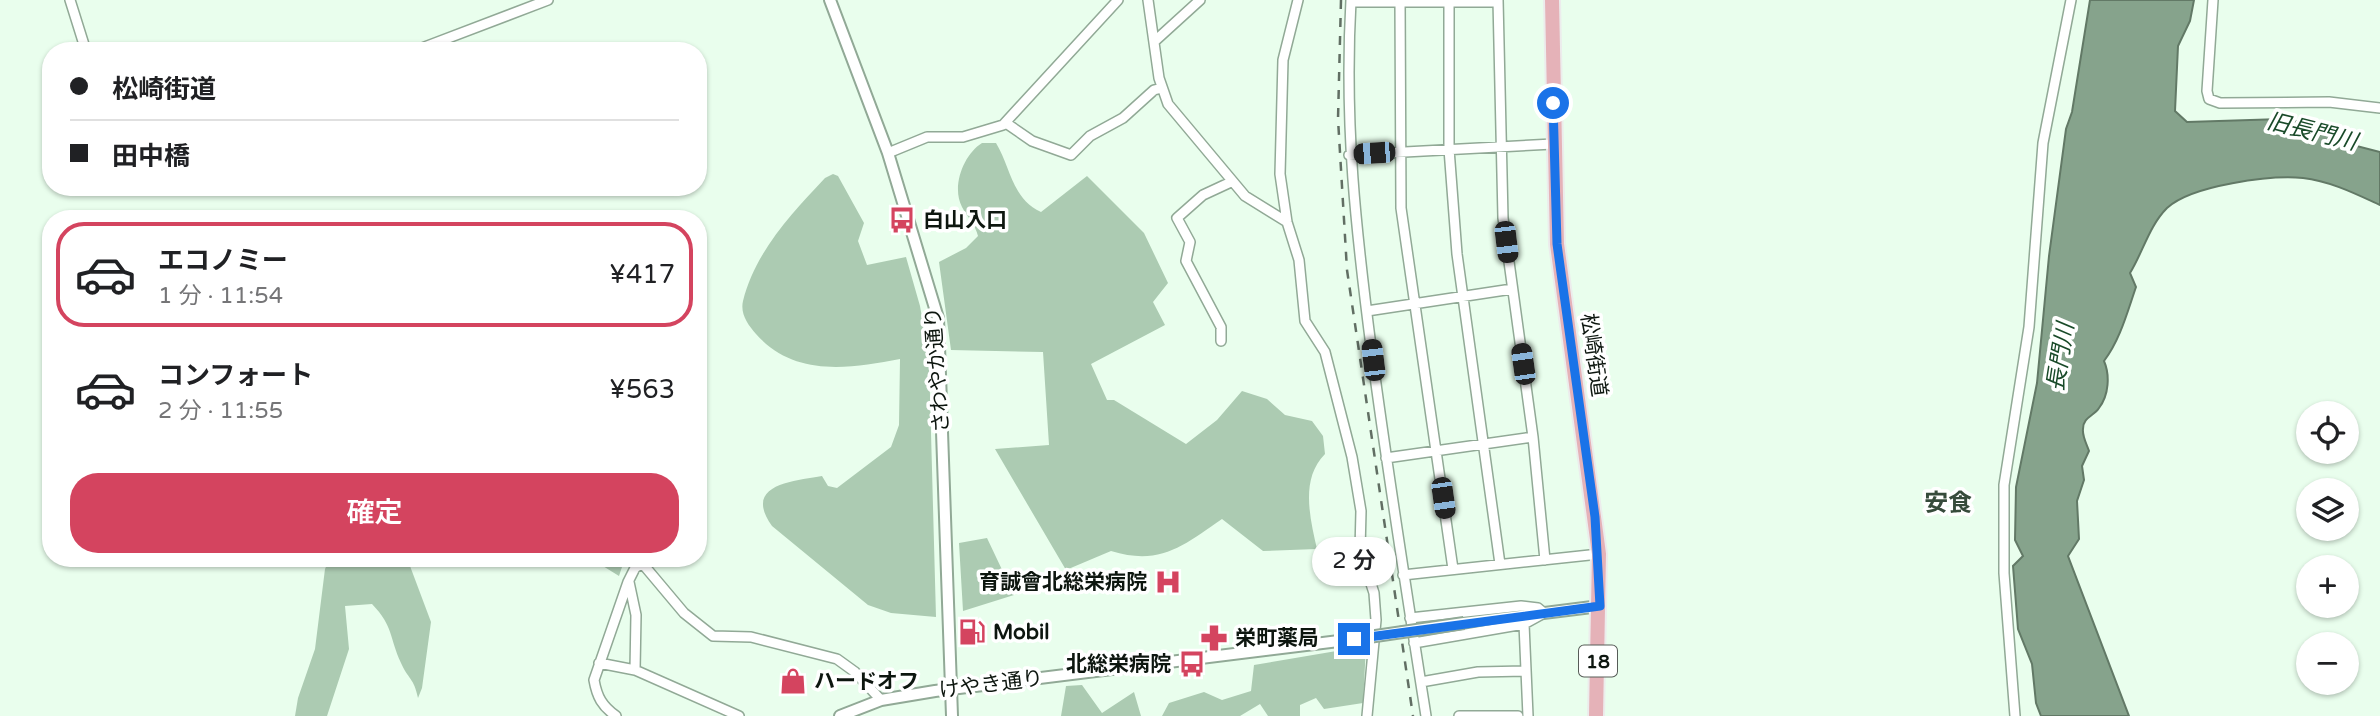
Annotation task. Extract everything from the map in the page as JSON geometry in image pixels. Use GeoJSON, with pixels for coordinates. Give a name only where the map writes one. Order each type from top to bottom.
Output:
{"type":"FeatureCollection","features":[{"type":"Feature","properties":{"kind":"main road","name":"松崎街道"},"geometry":{"type":"LineString","coordinates":[[1552,0],[1557,244],[1599,554],[1596,716]]}},
{"type":"Feature","properties":{"kind":"street"},"geometry":{"type":"LineString","coordinates":[[70,0],[83,42]]}},
{"type":"Feature","properties":{"kind":"street"},"geometry":{"type":"LineString","coordinates":[[438,42],[548,0]]}},
{"type":"Feature","properties":{"kind":"street","name":"さわやか通り"},"geometry":{"type":"LineString","coordinates":[[830,0],[888,153],[938,318],[952,716]]}},
{"type":"Feature","properties":{"kind":"street"},"geometry":{"type":"LineString","coordinates":[[888,153],[927,137],[963,137],[1006,123],[1118,0]]}},
{"type":"Feature","properties":{"kind":"street"},"geometry":{"type":"LineString","coordinates":[[1148,0],[1162,88],[1180,121],[1231,182],[1256,205],[1287,222]]}},
{"type":"Feature","properties":{"kind":"street"},"geometry":{"type":"LineString","coordinates":[[1156,40],[1200,0]]}},
{"type":"Feature","properties":{"kind":"street"},"geometry":{"type":"LineString","coordinates":[[1298,0],[1283,60],[1280,174],[1287,222],[1299,260],[1305,321],[1325,352],[1361,511],[1360,550],[1374,593],[1376,620],[1367,716]]}},
{"type":"Feature","properties":{"kind":"street"},"geometry":{"type":"LineString","coordinates":[[2015,716],[2004,573],[2004,485],[2029,327],[2043,143],[2071,0]]}},
{"type":"Feature","properties":{"kind":"street"},"geometry":{"type":"LineString","coordinates":[[2213,0],[2207,91],[2209,99],[2220,103],[2329,102],[2380,108]]}},
{"type":"Feature","properties":{"kind":"street"},"geometry":{"type":"LineString","coordinates":[[1426,716],[1386,458],[1349,155],[1347,81],[1351,1],[1498,1],[1503,218],[1533,437],[1545,560]]}},
{"type":"Feature","properties":{"kind":"street"},"geometry":{"type":"LineString","coordinates":[[1400,1],[1401,208],[1453,569]]}},
{"type":"Feature","properties":{"kind":"street"},"geometry":{"type":"LineString","coordinates":[[1449,1],[1449,149],[1463,296],[1500,564]]}},
{"type":"Feature","properties":{"kind":"street"},"geometry":{"type":"LineString","coordinates":[[1006,123],[1032,141],[1071,155],[1090,136],[1123,118],[1154,90],[1162,88]]}},
{"type":"Feature","properties":{"kind":"street"},"geometry":{"type":"LineString","coordinates":[[1349,155],[1553,144]]}},
{"type":"Feature","properties":{"kind":"street"},"geometry":{"type":"LineString","coordinates":[[1221,341],[1221,327],[1186,261],[1189,243],[1177,218],[1203,195],[1231,182]]}},
{"type":"Feature","properties":{"kind":"street"},"geometry":{"type":"LineString","coordinates":[[1367,311],[1512,289]]}},
{"type":"Feature","properties":{"kind":"street"},"geometry":{"type":"LineString","coordinates":[[1386,458],[1533,437]]}},
{"type":"Feature","properties":{"kind":"street"},"geometry":{"type":"LineString","coordinates":[[1403,575],[1599,554]]}},
{"type":"Feature","properties":{"kind":"street"},"geometry":{"type":"LineString","coordinates":[[616,716],[605,708],[597,695],[594,680],[628,582],[636,567]]}},
{"type":"Feature","properties":{"kind":"street"},"geometry":{"type":"LineString","coordinates":[[646,567],[684,613],[713,636],[751,637],[837,659],[881,700]]}},
{"type":"Feature","properties":{"kind":"street"},"geometry":{"type":"LineString","coordinates":[[628,582],[636,615],[635,670]]}},
{"type":"Feature","properties":{"kind":"street"},"geometry":{"type":"LineString","coordinates":[[1410,618],[1521,606],[1538,608],[1544,613]]}},
{"type":"Feature","properties":{"kind":"street"},"geometry":{"type":"LineString","coordinates":[[1414,643],[1524,624],[1544,613],[1600,606]]}},
{"type":"Feature","properties":{"kind":"street","name":"けやき通り"},"geometry":{"type":"LineString","coordinates":[[840,716],[881,700],[951,689],[1544,613]]}},
{"type":"Feature","properties":{"kind":"street"},"geometry":{"type":"LineString","coordinates":[[1524,624],[1528,716]]}},
{"type":"Feature","properties":{"kind":"street"},"geometry":{"type":"LineString","coordinates":[[599,663],[635,670],[739,716]]}},
{"type":"Feature","properties":{"kind":"street"},"geometry":{"type":"LineString","coordinates":[[1421,682],[1478,672],[1525,671]]}},
{"type":"Feature","properties":{"kind":"street"},"geometry":{"type":"LineString","coordinates":[[1459,716],[1518,716]]}},
{"type":"Feature","properties":{"kind":"shaded area"},"geometry":{"type":"Polygon","coordinates":[[[982,143],[996,143],[1018,191],[1031,206],[1041,212],[1087,176],[1144,233],[1168,283],[1153,302],[1165,325],[1091,364],[1107,400],[1114,400],[1186,444],[1217,420],[1242,391],[1267,399],[1285,415],[1312,421],[1323,436],[1325,454],[1312,475],[1310,487],[1310,512],[1317,549],[1263,551],[1222,519],[1170,551],[1144,556],[1111,551],[1066,570],[995,449],[1049,445],[1043,352],[951,350],[939,262],[966,248],[978,236],[962,207],[958,190],[965,163],[982,143]]]}},
{"type":"Feature","properties":{"kind":"shaded area"},"geometry":{"type":"Polygon","coordinates":[[[833,174],[838,176],[864,223],[858,241],[867,265],[906,257],[920,306],[929,359],[936,617],[891,613],[868,605],[772,526],[764,512],[763,501],[767,493],[786,483],[822,476],[828,486],[837,488],[891,447],[899,425],[900,359],[842,367],[805,363],[771,348],[753,331],[744,315],[742,306],[749,283],[776,234],[825,178],[833,174]]]}},
{"type":"Feature","properties":{"kind":"shaded area"},"geometry":{"type":"Polygon","coordinates":[[[987,538],[1014,595],[963,611],[959,543],[987,538]]]}},
{"type":"Feature","properties":{"kind":"shaded area"},"geometry":{"type":"Polygon","coordinates":[[[410,567],[431,622],[422,688],[418,698],[413,682],[401,663],[388,626],[379,612],[372,604],[345,606],[349,649],[327,716],[295,716],[298,698],[315,649],[325,569],[410,567]]]}},
{"type":"Feature","properties":{"kind":"shaded area"},"geometry":{"type":"Polygon","coordinates":[[[604,567],[622,567],[619,576],[604,567]]]}},
{"type":"Feature","properties":{"kind":"shaded area"},"geometry":{"type":"Polygon","coordinates":[[[1366,646],[1363,703],[1324,709],[1316,698],[1300,705],[1300,716],[1268,716],[1260,704],[1240,716],[1162,716],[1169,703],[1204,692],[1222,700],[1251,691],[1254,665],[1366,646]]]}},
{"type":"Feature","properties":{"kind":"shaded area"},"geometry":{"type":"Polygon","coordinates":[[[1082,685],[1102,713],[1134,692],[1141,716],[1061,716],[1066,686],[1082,685]]]}},
{"type":"Feature","properties":{"kind":"water"},"geometry":{"type":"Polygon","coordinates":[[[2090,0],[2194,0],[2190,21],[2178,46],[2175,111],[2187,122],[2282,119],[2315,124],[2345,143],[2380,152],[2380,205],[2323,182],[2303,178],[2272,178],[2232,183],[2194,193],[2167,208],[2155,223],[2130,273],[2136,287],[2119,335],[2104,361],[2108,379],[2105,397],[2097,411],[2083,425],[2083,435],[2089,451],[2082,466],[2084,480],[2077,501],[2079,539],[2068,556],[2129,716],[2041,716],[2036,703],[2032,664],[2018,629],[2013,566],[2023,556],[2015,540],[2016,487],[2037,383],[2049,256],[2066,129],[2072,112],[2090,0]]]}},
{"type":"Feature","properties":{"kind":"railway"},"geometry":{"type":"LineString","coordinates":[[1341,0],[1338,119],[1347,270],[1413,716]]}},
{"type":"Feature","properties":{"kind":"place","name":"白山入口"},"geometry":{"type":"Point","coordinates":[902,220]}},
{"type":"Feature","properties":{"kind":"place","name":"育誠會北総栄病院"},"geometry":{"type":"Point","coordinates":[1168,582]}},
{"type":"Feature","properties":{"kind":"place","name":"Mobil"},"geometry":{"type":"Point","coordinates":[972,632]}},
{"type":"Feature","properties":{"kind":"place","name":"栄町薬局"},"geometry":{"type":"Point","coordinates":[1214,638]}},
{"type":"Feature","properties":{"kind":"place","name":"北総栄病院"},"geometry":{"type":"Point","coordinates":[1192,664]}},
{"type":"Feature","properties":{"kind":"place","name":"ハードオフ"},"geometry":{"type":"Point","coordinates":[793,681]}},
{"type":"Feature","properties":{"kind":"district","name":"安食"},"geometry":{"type":"Point","coordinates":[1948,503]}},
{"type":"Feature","properties":{"kind":"route"},"geometry":{"type":"LineString","coordinates":[[1354,639],[1600,606],[1595,517],[1557,244],[1553,103]]}},
{"type":"Feature","properties":{"kind":"water label","name":"旧長門川"},"geometry":{"type":"Point","coordinates":[2312,131]}},
{"type":"Feature","properties":{"kind":"water label","name":"長門川"},"geometry":{"type":"Point","coordinates":[2060,357]}}]}
